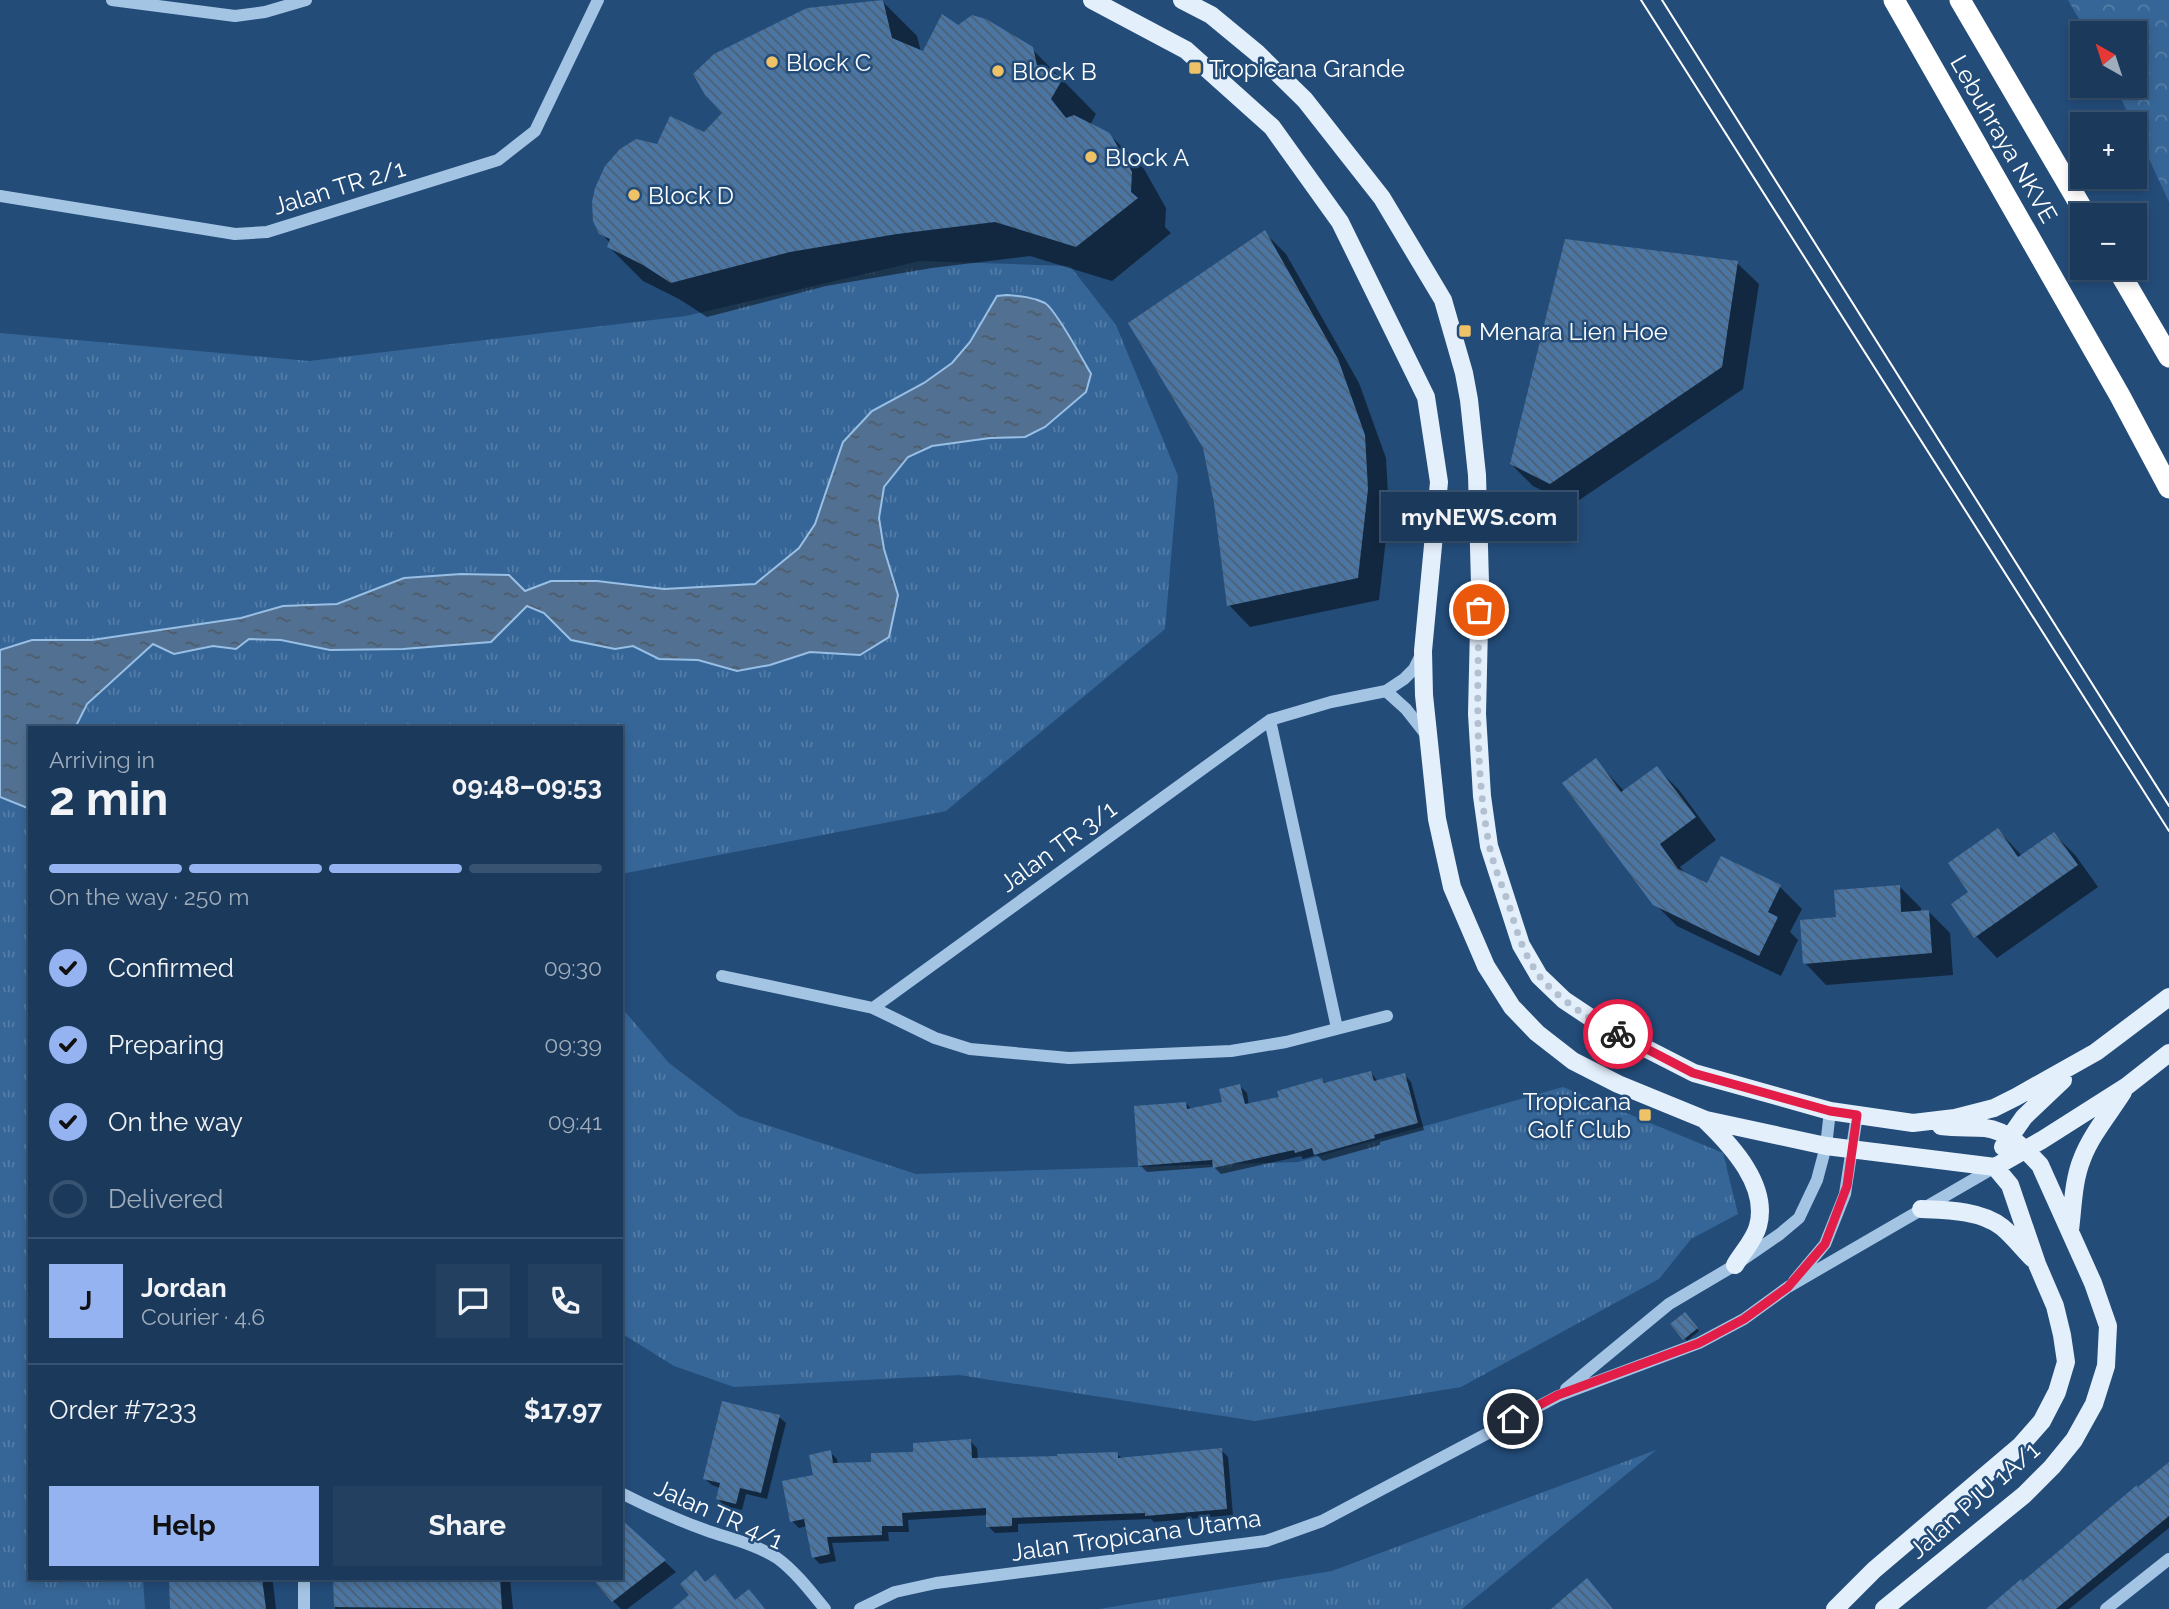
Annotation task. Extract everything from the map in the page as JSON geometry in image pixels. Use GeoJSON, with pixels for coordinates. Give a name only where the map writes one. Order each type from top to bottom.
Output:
{"type":"FeatureCollection","features":[{"type":"Feature","properties":{"kind":"highway","name":"Lebuhraya NKVE"},"geometry":{"type":"LineString","coordinates":[[1894,0],[2120,396],[2169,488]]}},
{"type":"Feature","properties":{"kind":"highway","name":"Lebuhraya NKVE"},"geometry":{"type":"LineString","coordinates":[[1960,0],[2079,203]]}},
{"type":"Feature","properties":{"kind":"highway"},"geometry":{"type":"LineString","coordinates":[[2124,280],[2169,358]]}},
{"type":"Feature","properties":{"kind":"main road"},"geometry":{"type":"LineString","coordinates":[[1092,0],[1186,50],[1272,127],[1340,222],[1426,397],[1439,482],[1423,651],[1424,695],[1437,819],[1452,887],[1486,966],[1512,1007],[1537,1033],[1573,1061],[1618,1084],[1706,1121],[1826,1146],[1995,1167],[2127,1086],[2169,1053]]}},
{"type":"Feature","properties":{"kind":"main road"},"geometry":{"type":"LineString","coordinates":[[1182,0],[1211,15],[1257,53],[1305,100],[1382,198],[1443,300],[1464,373],[1477,475],[1480,583],[1477,715],[1482,796],[1489,846],[1521,944],[1539,976],[1564,1000],[1606,1028],[1693,1073],[1830,1111],[1913,1123],[1955,1118],[1994,1108],[2096,1052]]}},
{"type":"Feature","properties":{"kind":"main road"},"geometry":{"type":"LineString","coordinates":[[1995,1167],[2008,1138],[2050,1090],[2169,997]]}},
{"type":"Feature","properties":{"kind":"main road"},"geometry":{"type":"LineString","coordinates":[[2070,1230],[2075,1184],[2081,1160],[2092,1138],[2127,1086]]}},
{"type":"Feature","properties":{"kind":"main road"},"geometry":{"type":"LineString","coordinates":[[1706,1121],[1726,1140],[1751,1174],[1759,1206],[1758,1228],[1735,1265]]}},
{"type":"Feature","properties":{"kind":"main road","name":"Jalan PJU 1A/1"},"geometry":{"type":"LineString","coordinates":[[1884,1609],[2043,1477],[2074,1440],[2094,1404],[2106,1366],[2108,1326],[2070,1230],[2040,1165],[2001,1132],[1988,1128],[1913,1123]]}},
{"type":"Feature","properties":{"kind":"main road","name":"Jalan PJU 1A/1"},"geometry":{"type":"LineString","coordinates":[[1835,1609],[1874,1570],[2021,1445],[2042,1421],[2057,1392],[2066,1362],[2055,1306],[2010,1185],[1995,1167]]}},
{"type":"Feature","properties":{"kind":"main road"},"geometry":{"type":"LineString","coordinates":[[1921,1209],[1942,1209],[1979,1216],[2000,1225],[2038,1264]]}},
{"type":"Feature","properties":{"kind":"street"},"geometry":{"type":"LineString","coordinates":[[112,0],[235,16],[265,12],[306,0]]}},
{"type":"Feature","properties":{"kind":"street","name":"Jalan TR 2/1"},"geometry":{"type":"LineString","coordinates":[[0,195],[235,234],[267,232],[498,160],[535,131],[598,0]]}},
{"type":"Feature","properties":{"kind":"street"},"geometry":{"type":"LineString","coordinates":[[1423,651],[1414,669],[1386,691],[1406,709],[1430,740]]}},
{"type":"Feature","properties":{"kind":"street","name":"Jalan TR 3/1"},"geometry":{"type":"LineString","coordinates":[[873,1008],[1270,720],[1331,702],[1386,691]]}},
{"type":"Feature","properties":{"kind":"street"},"geometry":{"type":"LineString","coordinates":[[1270,720],[1337,1028]]}},
{"type":"Feature","properties":{"kind":"street"},"geometry":{"type":"LineString","coordinates":[[722,976],[873,1008],[935,1038],[970,1049],[1069,1058],[1231,1051],[1286,1042],[1387,1016]]}},
{"type":"Feature","properties":{"kind":"street","name":"Jalan Tropicana Utama"},"geometry":{"type":"LineString","coordinates":[[1558,1395],[1669,1304],[1735,1265],[1799,1218],[1813,1192],[1826,1146],[1830,1111]]}},
{"type":"Feature","properties":{"kind":"street","name":"Jalan Tropicana Utama"},"geometry":{"type":"LineString","coordinates":[[1788,1287],[1825,1244],[1847,1186],[1857,1115]]}},
{"type":"Feature","properties":{"kind":"street","name":"Jalan Tropicana Utama"},"geometry":{"type":"LineString","coordinates":[[860,1609],[895,1592],[936,1583],[1266,1541],[1322,1521],[1558,1395],[1699,1343],[1744,1319],[1788,1287],[1995,1167]]}},
{"type":"Feature","properties":{"kind":"street","name":"Jalan TR 4/1"},"geometry":{"type":"LineString","coordinates":[[623,1494],[650,1508],[746,1543],[776,1558],[807,1587],[825,1609]]}},
{"type":"Feature","properties":{"kind":"street"},"geometry":{"type":"LineString","coordinates":[[2106,1609],[2169,1559]]}},
{"type":"Feature","properties":{"kind":"street"},"geometry":{"type":"LineString","coordinates":[[304,1580],[304,1609]]}},
{"type":"Feature","properties":{"kind":"green space"},"geometry":{"type":"Polygon","coordinates":[[[2068,0],[2169,0],[2169,202],[2147,155],[2147,112],[2127,112],[2121,98],[2147,98],[2147,21],[2080,21],[2068,0]]]}},
{"type":"Feature","properties":{"kind":"green space"},"geometry":{"type":"Polygon","coordinates":[[[920,261],[1070,266],[1116,325],[1178,476],[1165,629],[946,811],[623,874],[623,726],[28,726],[28,1580],[143,1580],[145,1609],[0,1609],[0,333],[309,361],[686,316],[920,261]]]}},
{"type":"Feature","properties":{"kind":"green space"},"geometry":{"type":"Polygon","coordinates":[[[623,1009],[669,1063],[739,1116],[916,1174],[1298,1162],[1563,1087],[1723,1153],[1738,1214],[1691,1239],[1659,1279],[1461,1387],[1255,1421],[959,1375],[734,1387],[674,1366],[623,1334],[623,1009]]]}},
{"type":"Feature","properties":{"kind":"green space"},"geometry":{"type":"Polygon","coordinates":[[[1656,1450],[1462,1609],[1099,1609],[1332,1571],[1656,1450]]]}},
{"type":"Feature","properties":{"kind":"water"},"geometry":{"type":"Polygon","coordinates":[[[997,296],[1022,296],[1036,299],[1050,307],[1091,374],[1086,392],[1045,427],[1025,437],[990,438],[932,446],[908,457],[884,487],[879,518],[884,549],[898,595],[889,637],[860,655],[810,652],[770,665],[737,671],[698,660],[659,659],[633,646],[615,649],[571,640],[544,613],[527,606],[491,642],[403,649],[330,650],[281,640],[249,639],[236,649],[213,646],[174,654],[153,644],[87,704],[76,726],[28,726],[28,808],[0,797],[0,650],[32,640],[92,640],[241,618],[283,606],[337,604],[404,578],[461,574],[509,575],[525,591],[551,581],[597,581],[664,589],[755,584],[799,548],[815,524],[843,442],[872,411],[924,383],[952,363],[970,342],[997,296]]]}},
{"type":"Feature","properties":{"kind":"building"},"geometry":{"type":"Polygon","coordinates":[[[883,0],[892,38],[923,51],[942,14],[958,25],[972,15],[986,19],[1033,47],[1037,65],[1063,78],[1051,99],[1066,118],[1074,115],[1110,133],[1132,172],[1131,192],[1138,198],[1076,247],[995,222],[897,234],[790,252],[671,283],[607,247],[610,239],[599,234],[593,221],[592,202],[605,166],[620,149],[636,139],[657,144],[670,116],[704,132],[722,113],[705,95],[693,74],[714,54],[807,8],[883,0]]]}},
{"type":"Feature","properties":{"kind":"building"},"geometry":{"type":"Polygon","coordinates":[[[1265,230],[1338,359],[1365,435],[1368,489],[1358,578],[1227,606],[1214,503],[1203,448],[1128,323],[1265,230]]]}},
{"type":"Feature","properties":{"kind":"building"},"geometry":{"type":"Polygon","coordinates":[[[1565,239],[1738,261],[1722,367],[1550,484],[1510,464],[1565,239]]]}},
{"type":"Feature","properties":{"kind":"building"},"geometry":{"type":"Polygon","coordinates":[[[1596,758],[1621,792],[1657,766],[1696,817],[1660,844],[1678,869],[1707,883],[1721,856],[1781,885],[1768,912],[1778,917],[1759,956],[1653,905],[1562,783],[1596,758]]]}},
{"type":"Feature","properties":{"kind":"building"},"geometry":{"type":"Polygon","coordinates":[[[1998,828],[2018,857],[2054,832],[2078,865],[1974,938],[1951,904],[1968,892],[1948,863],[1998,828]]]}},
{"type":"Feature","properties":{"kind":"building"},"geometry":{"type":"Polygon","coordinates":[[[1900,885],[1901,912],[1929,910],[1932,953],[1803,964],[1800,920],[1836,917],[1834,890],[1900,885]]]}},
{"type":"Feature","properties":{"kind":"building"},"geometry":{"type":"Polygon","coordinates":[[[1371,1071],[1374,1081],[1405,1073],[1418,1123],[1314,1155],[1312,1148],[1213,1168],[1212,1160],[1138,1166],[1134,1106],[1186,1102],[1187,1109],[1222,1102],[1219,1089],[1240,1084],[1245,1104],[1279,1097],[1277,1091],[1322,1078],[1324,1083],[1371,1071]]]}},
{"type":"Feature","properties":{"kind":"building"},"geometry":{"type":"Polygon","coordinates":[[[1685,1312],[1698,1328],[1683,1340],[1670,1324],[1685,1312]]]}},
{"type":"Feature","properties":{"kind":"building"},"geometry":{"type":"Polygon","coordinates":[[[722,1401],[780,1415],[761,1493],[740,1488],[736,1504],[716,1499],[720,1483],[703,1479],[722,1401]]]}},
{"type":"Feature","properties":{"kind":"building"},"geometry":{"type":"Polygon","coordinates":[[[971,1439],[972,1458],[1118,1452],[1118,1458],[1222,1448],[1227,1509],[1145,1516],[1145,1513],[1012,1518],[1012,1526],[986,1527],[986,1508],[902,1513],[903,1526],[882,1526],[882,1535],[827,1537],[830,1554],[812,1558],[804,1519],[790,1522],[782,1481],[813,1475],[809,1455],[831,1450],[833,1463],[871,1462],[871,1453],[913,1452],[913,1443],[971,1439]]]}},
{"type":"Feature","properties":{"kind":"building"},"geometry":{"type":"Polygon","coordinates":[[[2169,1462],[2169,1516],[2056,1609],[1986,1609],[2137,1485],[2138,1487],[2169,1462]]]}},
{"type":"Feature","properties":{"kind":"building"},"geometry":{"type":"Polygon","coordinates":[[[623,1521],[666,1560],[612,1602],[594,1580],[623,1580],[623,1521]]]}},
{"type":"Feature","properties":{"kind":"building"},"geometry":{"type":"Polygon","coordinates":[[[696,1570],[705,1582],[715,1574],[735,1600],[749,1589],[765,1609],[672,1609],[689,1595],[680,1584],[696,1570]]]}},
{"type":"Feature","properties":{"kind":"building"},"geometry":{"type":"Polygon","coordinates":[[[1587,1578],[1613,1609],[1551,1609],[1587,1578]]]}},
{"type":"Feature","properties":{"kind":"building"},"geometry":{"type":"Polygon","coordinates":[[[169,1580],[262,1580],[266,1609],[170,1609],[169,1580]]]}},
{"type":"Feature","properties":{"kind":"building"},"geometry":{"type":"Polygon","coordinates":[[[333,1580],[500,1580],[502,1609],[334,1607],[333,1580]]]}},
{"type":"Feature","properties":{"kind":"tram line"},"geometry":{"type":"LineString","coordinates":[[1641,0],[2169,831]]}},
{"type":"Feature","properties":{"kind":"tram line"},"geometry":{"type":"LineString","coordinates":[[1662,0],[2169,806]]}},
{"type":"Feature","properties":{"kind":"way so far"},"geometry":{"type":"LineString","coordinates":[[1479,610],[1477,715],[1482,796],[1494,862],[1521,944],[1539,976],[1564,1000],[1618,1034]]}},
{"type":"Feature","properties":{"kind":"place","name":"Block C"},"geometry":{"type":"Point","coordinates":[772,62]}},
{"type":"Feature","properties":{"kind":"place","name":"Tropicana Grande"},"geometry":{"type":"Point","coordinates":[1195,68]}},
{"type":"Feature","properties":{"kind":"place","name":"Block B"},"geometry":{"type":"Point","coordinates":[998,71]}},
{"type":"Feature","properties":{"kind":"place","name":"Block A"},"geometry":{"type":"Point","coordinates":[1091,157]}},
{"type":"Feature","properties":{"kind":"place","name":"Block D"},"geometry":{"type":"Point","coordinates":[634,195]}},
{"type":"Feature","properties":{"kind":"place","name":"Menara Lien Hoe"},"geometry":{"type":"Point","coordinates":[1465,331]}},
{"type":"Feature","properties":{"kind":"place","name":"myNEWS.com"},"geometry":{"type":"Point","coordinates":[1479,610]}},
{"type":"Feature","properties":{"kind":"place","name":"Tropicana Golf Club"},"geometry":{"type":"Point","coordinates":[1645,1115]}},
{"type":"Feature","properties":{"kind":"route"},"geometry":{"type":"LineString","coordinates":[[1513,1419],[1558,1395],[1699,1343],[1744,1319],[1788,1287],[1825,1244],[1845,1194],[1857,1115],[1830,1111],[1693,1073],[1618,1034]]}}]}
